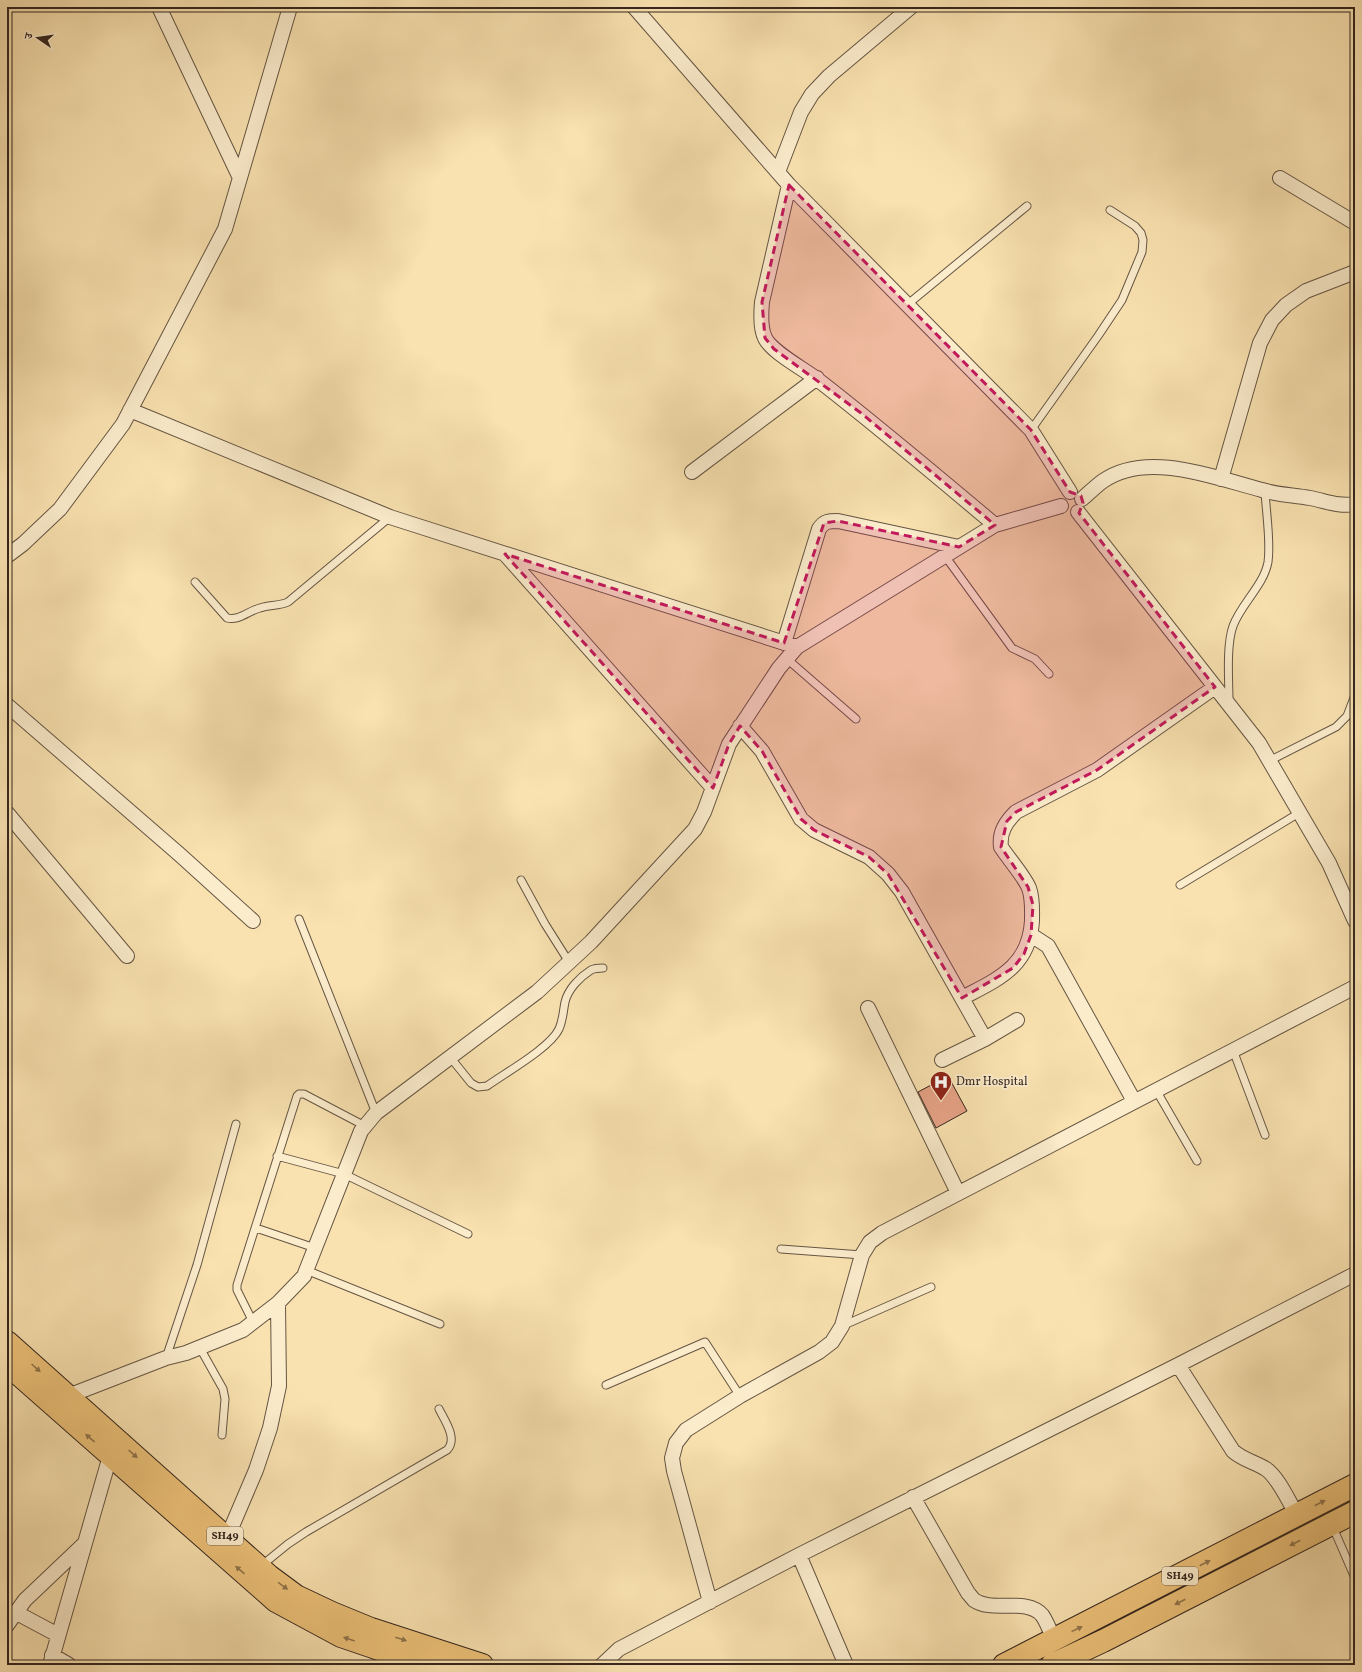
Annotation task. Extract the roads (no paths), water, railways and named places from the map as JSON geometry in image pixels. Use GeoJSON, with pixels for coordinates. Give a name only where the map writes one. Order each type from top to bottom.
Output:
{"type":"FeatureCollection","features":[{"type":"Feature","properties":{"kind":"main road","name":"SH49"},"geometry":{"type":"LineString","coordinates":[[7,1342],[227,1538],[296,1596],[332,1614],[371,1629],[482,1665]]}},
{"type":"Feature","properties":{"kind":"main road","name":"SH49"},"geometry":{"type":"LineString","coordinates":[[7,1364],[276,1601],[341,1636],[426,1665]]}},
{"type":"Feature","properties":{"kind":"main road","name":"SH49"},"geometry":{"type":"LineString","coordinates":[[1004,1665],[1355,1485]]}},
{"type":"Feature","properties":{"kind":"main road","name":"SH49"},"geometry":{"type":"LineString","coordinates":[[1052,1665],[1103,1641],[1355,1512]]}},
{"type":"Feature","properties":{"kind":"street"},"geometry":{"type":"LineString","coordinates":[[159,7],[240,178]]}},
{"type":"Feature","properties":{"kind":"street"},"geometry":{"type":"LineString","coordinates":[[7,556],[60,509],[123,424],[225,229],[290,7]]}},
{"type":"Feature","properties":{"kind":"street"},"geometry":{"type":"LineString","coordinates":[[635,7],[789,185],[1031,430],[1077,501],[1215,687],[1259,743],[1329,864],[1355,921]]}},
{"type":"Feature","properties":{"kind":"street"},"geometry":{"type":"LineString","coordinates":[[778,172],[801,112],[812,94],[829,76],[911,7]]}},
{"type":"Feature","properties":{"kind":"street"},"geometry":{"type":"LineString","coordinates":[[1280,178],[1355,223]]}},
{"type":"Feature","properties":{"kind":"street"},"geometry":{"type":"LineString","coordinates":[[789,185],[762,302],[761,318],[765,338],[774,349],[817,378],[861,413],[995,525]]}},
{"type":"Feature","properties":{"kind":"street"},"geometry":{"type":"LineString","coordinates":[[1221,479],[1260,342],[1272,320],[1286,305],[1306,290],[1355,272]]}},
{"type":"Feature","properties":{"kind":"street"},"geometry":{"type":"LineString","coordinates":[[692,472],[817,378]]}},
{"type":"Feature","properties":{"kind":"street"},"geometry":{"type":"LineString","coordinates":[[130,410],[390,517],[791,645],[945,556],[995,525],[1061,506],[1068,514],[1072,515],[1077,501],[1104,481],[1118,474],[1140,468],[1173,468],[1197,471],[1264,491],[1309,498],[1343,506],[1355,504]]}},
{"type":"Feature","properties":{"kind":"street"},"geometry":{"type":"LineString","coordinates":[[68,1396],[166,1358],[200,1348],[243,1330],[278,1304],[304,1276],[361,1131],[376,1113],[536,992],[591,942],[695,829],[704,812],[729,744],[787,659],[819,529],[824,523],[838,521],[959,547]]}},
{"type":"Feature","properties":{"kind":"street"},"geometry":{"type":"LineString","coordinates":[[505,554],[713,788]]}},
{"type":"Feature","properties":{"kind":"street"},"geometry":{"type":"LineString","coordinates":[[962,998],[998,980],[1013,968],[1024,954],[1031,935],[1033,905],[1028,887],[1001,847],[1002,830],[1007,821],[1016,812],[1097,770],[1215,687]]}},
{"type":"Feature","properties":{"kind":"street"},"geometry":{"type":"LineString","coordinates":[[7,705],[179,854],[253,921]]}},
{"type":"Feature","properties":{"kind":"street"},"geometry":{"type":"LineString","coordinates":[[740,726],[762,751],[801,819],[814,830],[869,857],[888,874],[902,892],[985,1038]]}},
{"type":"Feature","properties":{"kind":"street"},"geometry":{"type":"LineString","coordinates":[[7,813],[127,956]]}},
{"type":"Feature","properties":{"kind":"street"},"geometry":{"type":"LineString","coordinates":[[1031,935],[1048,946],[1134,1101]]}},
{"type":"Feature","properties":{"kind":"street"},"geometry":{"type":"LineString","coordinates":[[710,1602],[674,1471],[672,1458],[676,1443],[686,1430],[740,1396],[818,1352],[832,1342],[842,1326],[862,1255],[870,1242],[882,1233],[958,1193],[1355,987]]}},
{"type":"Feature","properties":{"kind":"street"},"geometry":{"type":"LineString","coordinates":[[868,1008],[958,1193]]}},
{"type":"Feature","properties":{"kind":"street"},"geometry":{"type":"LineString","coordinates":[[942,1060],[1017,1020]]}},
{"type":"Feature","properties":{"kind":"street"},"geometry":{"type":"LineString","coordinates":[[602,1665],[619,1649],[799,1555],[1178,1365],[1355,1274]]}},
{"type":"Feature","properties":{"kind":"street"},"geometry":{"type":"LineString","coordinates":[[227,1538],[256,1470],[270,1428],[278,1393],[278,1304]]}},
{"type":"Feature","properties":{"kind":"street"},"geometry":{"type":"LineString","coordinates":[[1178,1365],[1233,1451],[1239,1456],[1266,1469],[1272,1474],[1297,1515]]}},
{"type":"Feature","properties":{"kind":"street"},"geometry":{"type":"LineString","coordinates":[[69,1665],[51,1660],[110,1456]]}},
{"type":"Feature","properties":{"kind":"street"},"geometry":{"type":"LineString","coordinates":[[913,1497],[971,1597],[986,1604],[1026,1607],[1035,1610],[1042,1616],[1054,1640]]}},
{"type":"Feature","properties":{"kind":"street"},"geometry":{"type":"LineString","coordinates":[[7,1625],[25,1600],[85,1543]]}},
{"type":"Feature","properties":{"kind":"street"},"geometry":{"type":"LineString","coordinates":[[799,1555],[846,1665]]}},
{"type":"Feature","properties":{"kind":"street"},"geometry":{"type":"LineString","coordinates":[[15,1612],[58,1635]]}},
{"type":"Feature","properties":{"kind":"lane"},"geometry":{"type":"LineString","coordinates":[[908,304],[1027,206]]}},
{"type":"Feature","properties":{"kind":"lane"},"geometry":{"type":"LineString","coordinates":[[1031,430],[1122,300],[1142,252],[1143,240],[1141,233],[1135,226],[1110,210]]}},
{"type":"Feature","properties":{"kind":"lane"},"geometry":{"type":"LineString","coordinates":[[1229,705],[1230,639],[1233,626],[1264,573],[1268,562],[1264,491]]}},
{"type":"Feature","properties":{"kind":"lane"},"geometry":{"type":"LineString","coordinates":[[195,582],[227,618],[237,619],[261,607],[280,606],[288,602],[390,517]]}},
{"type":"Feature","properties":{"kind":"lane"},"geometry":{"type":"LineString","coordinates":[[945,556],[1012,648],[1035,659],[1049,674]]}},
{"type":"Feature","properties":{"kind":"lane"},"geometry":{"type":"LineString","coordinates":[[787,659],[856,719]]}},
{"type":"Feature","properties":{"kind":"lane"},"geometry":{"type":"LineString","coordinates":[[1269,761],[1336,727],[1347,716],[1355,695]]}},
{"type":"Feature","properties":{"kind":"lane"},"geometry":{"type":"LineString","coordinates":[[1180,885],[1299,813]]}},
{"type":"Feature","properties":{"kind":"lane"},"geometry":{"type":"LineString","coordinates":[[521,880],[545,924],[569,962]]}},
{"type":"Feature","properties":{"kind":"lane"},"geometry":{"type":"LineString","coordinates":[[299,919],[376,1113]]}},
{"type":"Feature","properties":{"kind":"lane"},"geometry":{"type":"LineString","coordinates":[[450,1057],[471,1083],[478,1087],[487,1086],[546,1045],[558,1030],[564,1016],[565,1003],[568,993],[579,980],[593,969],[603,968]]}},
{"type":"Feature","properties":{"kind":"lane"},"geometry":{"type":"LineString","coordinates":[[1233,1050],[1266,1134]]}},
{"type":"Feature","properties":{"kind":"lane"},"geometry":{"type":"LineString","coordinates":[[1156,1090],[1197,1161]]}},
{"type":"Feature","properties":{"kind":"lane"},"geometry":{"type":"LineString","coordinates":[[253,1322],[237,1290],[237,1285],[297,1096],[304,1094],[365,1126]]}},
{"type":"Feature","properties":{"kind":"lane"},"geometry":{"type":"LineString","coordinates":[[166,1358],[197,1265],[236,1124]]}},
{"type":"Feature","properties":{"kind":"lane"},"geometry":{"type":"LineString","coordinates":[[277,1156],[344,1174],[468,1234]]}},
{"type":"Feature","properties":{"kind":"lane"},"geometry":{"type":"LineString","coordinates":[[256,1228],[314,1248]]}},
{"type":"Feature","properties":{"kind":"lane"},"geometry":{"type":"LineString","coordinates":[[781,1249],[862,1255]]}},
{"type":"Feature","properties":{"kind":"lane"},"geometry":{"type":"LineString","coordinates":[[306,1270],[440,1324]]}},
{"type":"Feature","properties":{"kind":"lane"},"geometry":{"type":"LineString","coordinates":[[842,1326],[932,1287]]}},
{"type":"Feature","properties":{"kind":"lane"},"geometry":{"type":"LineString","coordinates":[[606,1385],[705,1342],[740,1396]]}},
{"type":"Feature","properties":{"kind":"lane"},"geometry":{"type":"LineString","coordinates":[[200,1348],[223,1389],[225,1399],[222,1435]]}},
{"type":"Feature","properties":{"kind":"lane"},"geometry":{"type":"LineString","coordinates":[[260,1567],[288,1544],[306,1532],[448,1450],[452,1442],[452,1437],[439,1409]]}},
{"type":"Feature","properties":{"kind":"lane"},"geometry":{"type":"LineString","coordinates":[[1331,1524],[1355,1578]]}},
{"type":"Feature","properties":{"kind":"place","name":"Dmr Hospital"},"geometry":{"type":"Point","coordinates":[941,1102]}}]}
